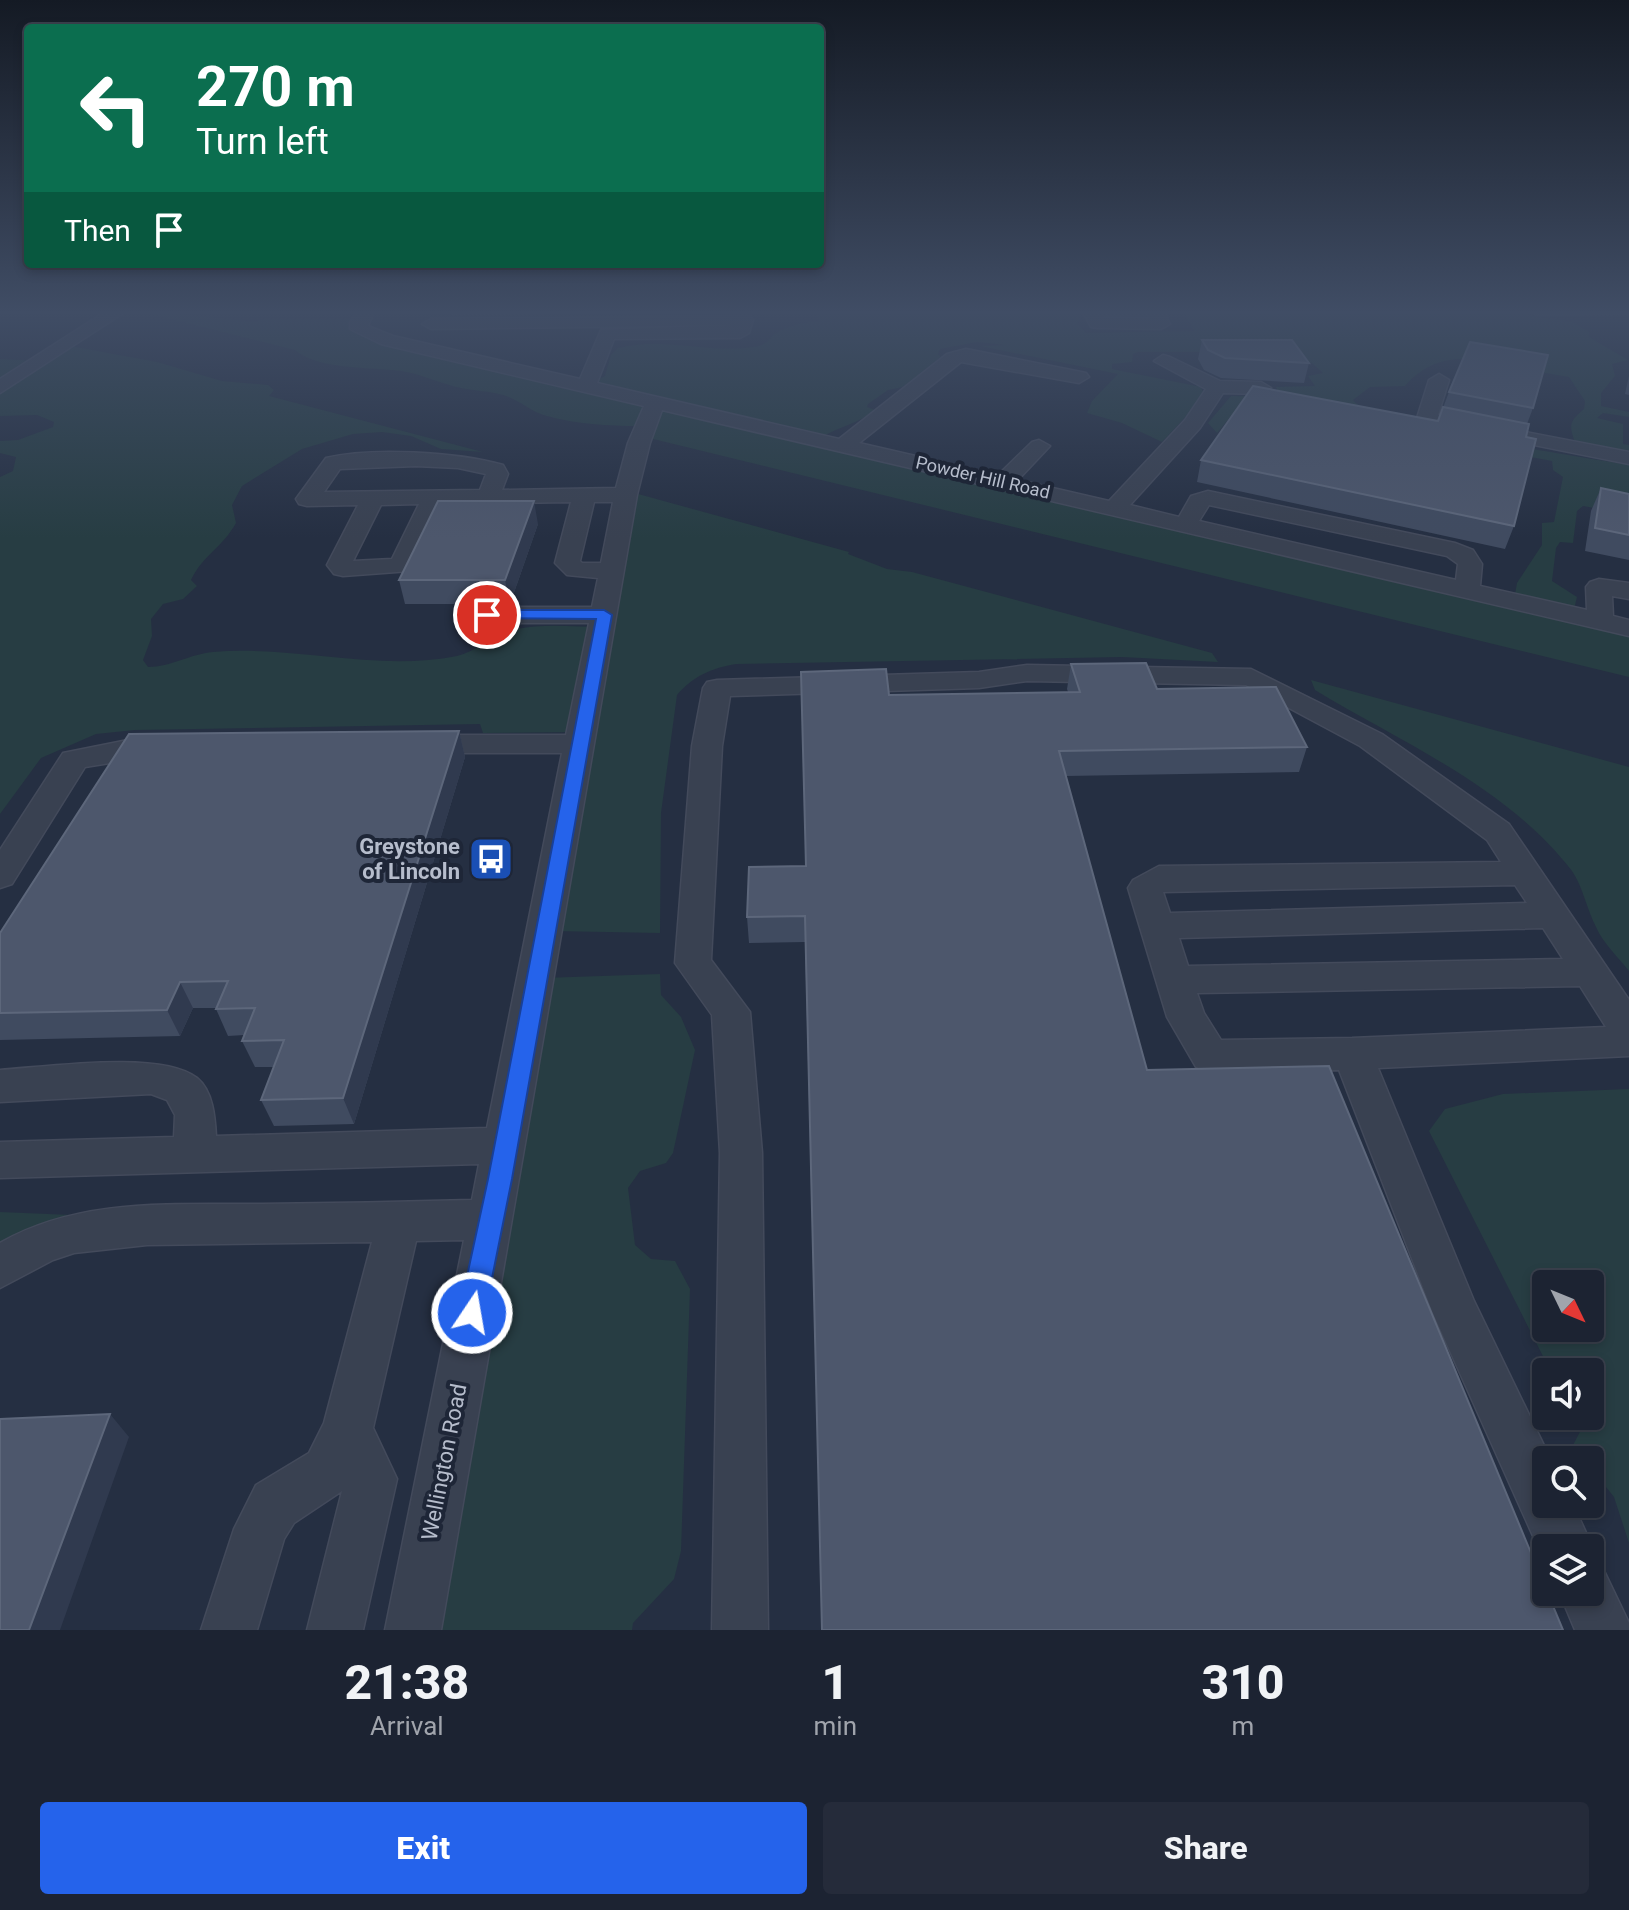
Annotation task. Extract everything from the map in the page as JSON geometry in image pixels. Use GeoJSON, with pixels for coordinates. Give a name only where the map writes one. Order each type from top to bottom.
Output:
{"type":"FeatureCollection","features":[{"type":"Feature","properties":{"kind":"street","name":"Powder Hill Road"},"geometry":{"type":"LineString","coordinates":[[592,386],[1629,628]]}},
{"type":"Feature","properties":{"kind":"street"},"geometry":{"type":"LineString","coordinates":[[844,445],[919,386]]}},
{"type":"Feature","properties":{"kind":"street"},"geometry":{"type":"LineString","coordinates":[[1437,386],[1427,418],[1435,421],[1629,458]]}},
{"type":"Feature","properties":{"kind":"street"},"geometry":{"type":"LineString","coordinates":[[1115,508],[1193,424],[1217,387],[1261,388]]}},
{"type":"Feature","properties":{"kind":"street","name":"Wellington Road"},"geometry":{"type":"LineString","coordinates":[[413,1630],[626,495],[639,443],[656,401]]}},
{"type":"Feature","properties":{"kind":"street"},"geometry":{"type":"LineString","coordinates":[[1004,482],[1039,446]]}},
{"type":"Feature","properties":{"kind":"street"},"geometry":{"type":"LineString","coordinates":[[489,496],[497,474],[495,470],[481,466],[435,462],[334,463],[307,499],[626,495]]}},
{"type":"Feature","properties":{"kind":"street"},"geometry":{"type":"LineString","coordinates":[[584,495],[567,563],[576,570],[612,571]]}},
{"type":"Feature","properties":{"kind":"street"},"geometry":{"type":"LineString","coordinates":[[373,498],[339,565],[343,569],[401,566],[434,497]]}},
{"type":"Feature","properties":{"kind":"street"},"geometry":{"type":"LineString","coordinates":[[1186,524],[1199,501],[1208,498],[1455,550],[1464,555],[1470,564],[1467,590]]}},
{"type":"Feature","properties":{"kind":"street"},"geometry":{"type":"LineString","coordinates":[[1600,621],[1599,587],[1629,591]]}},
{"type":"Feature","properties":{"kind":"street"},"geometry":{"type":"LineString","coordinates":[[487,615],[604,615]]}},
{"type":"Feature","properties":{"kind":"street"},"geometry":{"type":"LineString","coordinates":[[740,1630],[741,1153],[731,1012],[693,963],[707,746],[717,688],[979,680],[1027,673],[1251,677],[1371,740],[1498,832],[1629,1031]]}},
{"type":"Feature","properties":{"kind":"street"},"geometry":{"type":"LineString","coordinates":[[398,744],[580,744]]}},
{"type":"Feature","properties":{"kind":"street"},"geometry":{"type":"LineString","coordinates":[[0,876],[74,760],[138,747],[184,746]]}},
{"type":"Feature","properties":{"kind":"street"},"geometry":{"type":"LineString","coordinates":[[1523,873],[1159,878],[1145,888],[1186,1017],[1210,1056],[1352,1054],[1629,1041]]}},
{"type":"Feature","properties":{"kind":"street"},"geometry":{"type":"LineString","coordinates":[[1157,926],[1551,915]]}},
{"type":"Feature","properties":{"kind":"street"},"geometry":{"type":"LineString","coordinates":[[1174,980],[1590,972]]}},
{"type":"Feature","properties":{"kind":"street"},"geometry":{"type":"LineString","coordinates":[[1352,1054],[1456,1313],[1559,1534]]}},
{"type":"Feature","properties":{"kind":"street"},"geometry":{"type":"LineString","coordinates":[[0,1086],[151,1078],[181,1088],[189,1097],[195,1115],[195,1155]]}},
{"type":"Feature","properties":{"kind":"street"},"geometry":{"type":"LineString","coordinates":[[0,1160],[506,1145]]}},
{"type":"Feature","properties":{"kind":"street"},"geometry":{"type":"LineString","coordinates":[[0,1267],[41,1243],[74,1233],[147,1225],[492,1219]]}},
{"type":"Feature","properties":{"kind":"street"},"geometry":{"type":"LineString","coordinates":[[229,1630],[261,1529],[275,1504],[327,1471],[347,1430],[399,1222]]}},
{"type":"Feature","properties":{"kind":"street"},"geometry":{"type":"LineString","coordinates":[[335,1630],[371,1479],[347,1430]]}},
{"type":"Feature","properties":{"kind":"street"},"geometry":{"type":"LineString","coordinates":[[1593,1606],[1604,1630]]}},
{"type":"Feature","properties":{"kind":"green space"},"geometry":{"type":"Polygon","coordinates":[[[0,386],[269,386],[274,390],[269,396],[483,452],[441,449],[411,436],[382,432],[353,434],[302,449],[242,486],[232,505],[236,523],[196,571],[191,580],[197,586],[183,599],[163,604],[151,619],[152,636],[143,660],[148,667],[205,653],[243,651],[366,660],[427,660],[464,654],[500,635],[527,627],[603,627],[631,492],[849,552],[887,569],[912,572],[1212,653],[1218,662],[1122,657],[736,664],[704,674],[677,695],[661,813],[660,933],[553,931],[582,732],[483,733],[480,724],[135,730],[96,734],[41,758],[0,814],[0,477],[13,471],[16,457],[0,453],[0,441],[18,440],[53,427],[54,422],[37,415],[0,416],[0,386]]]}},
{"type":"Feature","properties":{"kind":"green space"},"geometry":{"type":"Polygon","coordinates":[[[455,386],[904,386],[888,390],[868,404],[867,407],[875,410],[869,414],[820,438],[1514,600],[1517,583],[1542,545],[1542,523],[1554,522],[1563,477],[1553,470],[1552,461],[1243,402],[1217,433],[1208,423],[1231,396],[1274,397],[1278,392],[1276,387],[1403,386],[1370,387],[1353,400],[1368,410],[1437,430],[1629,465],[1629,514],[1583,506],[1577,511],[1573,543],[1560,542],[1556,548],[1552,581],[1577,597],[1573,613],[1629,628],[1629,677],[645,437],[638,426],[558,419],[498,394],[455,386]]]}},
{"type":"Feature","properties":{"kind":"green space"},"geometry":{"type":"Polygon","coordinates":[[[1106,386],[1196,386],[1203,392],[1194,408],[1162,442],[1122,423],[1087,413],[1092,401],[1106,386]]]}},
{"type":"Feature","properties":{"kind":"green space"},"geometry":{"type":"Polygon","coordinates":[[[1575,386],[1607,386],[1601,393],[1601,406],[1629,412],[1629,417],[1603,413],[1597,418],[1623,424],[1623,444],[1629,445],[1629,454],[1576,445],[1571,425],[1584,409],[1585,401],[1575,386]]]}},
{"type":"Feature","properties":{"kind":"green space"},"geometry":{"type":"Polygon","coordinates":[[[1311,680],[1629,767],[1629,971],[1599,933],[1572,871],[1517,814],[1452,769],[1315,690],[1311,680]]]}},
{"type":"Feature","properties":{"kind":"green space"},"geometry":{"type":"Polygon","coordinates":[[[660,974],[661,995],[681,1017],[695,1050],[673,1153],[666,1163],[640,1171],[628,1188],[635,1245],[651,1259],[675,1261],[690,1289],[681,1551],[674,1579],[633,1623],[632,1630],[418,1630],[543,978],[660,974]]]}},
{"type":"Feature","properties":{"kind":"green space"},"geometry":{"type":"Polygon","coordinates":[[[1629,1089],[1629,1543],[1614,1497],[1604,1484],[1604,1446],[1573,1445],[1581,1430],[1604,1430],[1604,1358],[1544,1358],[1536,1342],[1604,1342],[1604,1270],[1532,1270],[1532,1334],[1429,1131],[1445,1109],[1503,1094],[1629,1089]]]}},
{"type":"Feature","properties":{"kind":"green space"},"geometry":{"type":"Polygon","coordinates":[[[0,1212],[72,1215],[0,1251],[0,1212]]]}},
{"type":"Feature","properties":{"kind":"building"},"geometry":{"type":"Polygon","coordinates":[[[1253,386],[1438,421],[1443,407],[1529,424],[1526,437],[1536,439],[1514,526],[1201,460],[1253,386]]]}},
{"type":"Feature","properties":{"kind":"building"},"geometry":{"type":"Polygon","coordinates":[[[1451,386],[1539,386],[1533,408],[1449,392],[1451,386]]]}},
{"type":"Feature","properties":{"kind":"building"},"geometry":{"type":"Polygon","coordinates":[[[1601,488],[1629,494],[1629,535],[1595,528],[1601,488]]]}},
{"type":"Feature","properties":{"kind":"building"},"geometry":{"type":"Polygon","coordinates":[[[438,501],[534,501],[505,580],[399,580],[438,501]]]}},
{"type":"Feature","properties":{"kind":"building"},"geometry":{"type":"Polygon","coordinates":[[[1146,663],[1157,689],[1276,687],[1307,747],[1059,751],[1147,1070],[1329,1066],[1532,1555],[1532,1606],[1553,1606],[1563,1630],[822,1630],[805,916],[747,917],[749,867],[806,866],[801,672],[886,669],[889,695],[1080,692],[1071,664],[1146,663]]]}},
{"type":"Feature","properties":{"kind":"building"},"geometry":{"type":"Polygon","coordinates":[[[459,731],[343,1098],[261,1100],[284,1040],[242,1041],[255,1008],[216,1009],[228,981],[180,982],[167,1010],[0,1013],[0,933],[129,734],[459,731]]]}},
{"type":"Feature","properties":{"kind":"building"},"geometry":{"type":"Polygon","coordinates":[[[110,1414],[29,1630],[0,1630],[0,1419],[110,1414]]]}},
{"type":"Feature","properties":{"kind":"place","name":"Greystone of Lincoln"},"geometry":{"type":"Point","coordinates":[491,859]}},
{"type":"Feature","properties":{"kind":"route"},"geometry":{"type":"LineString","coordinates":[[472,1313],[500,1179],[604,615],[487,615]]}}]}
